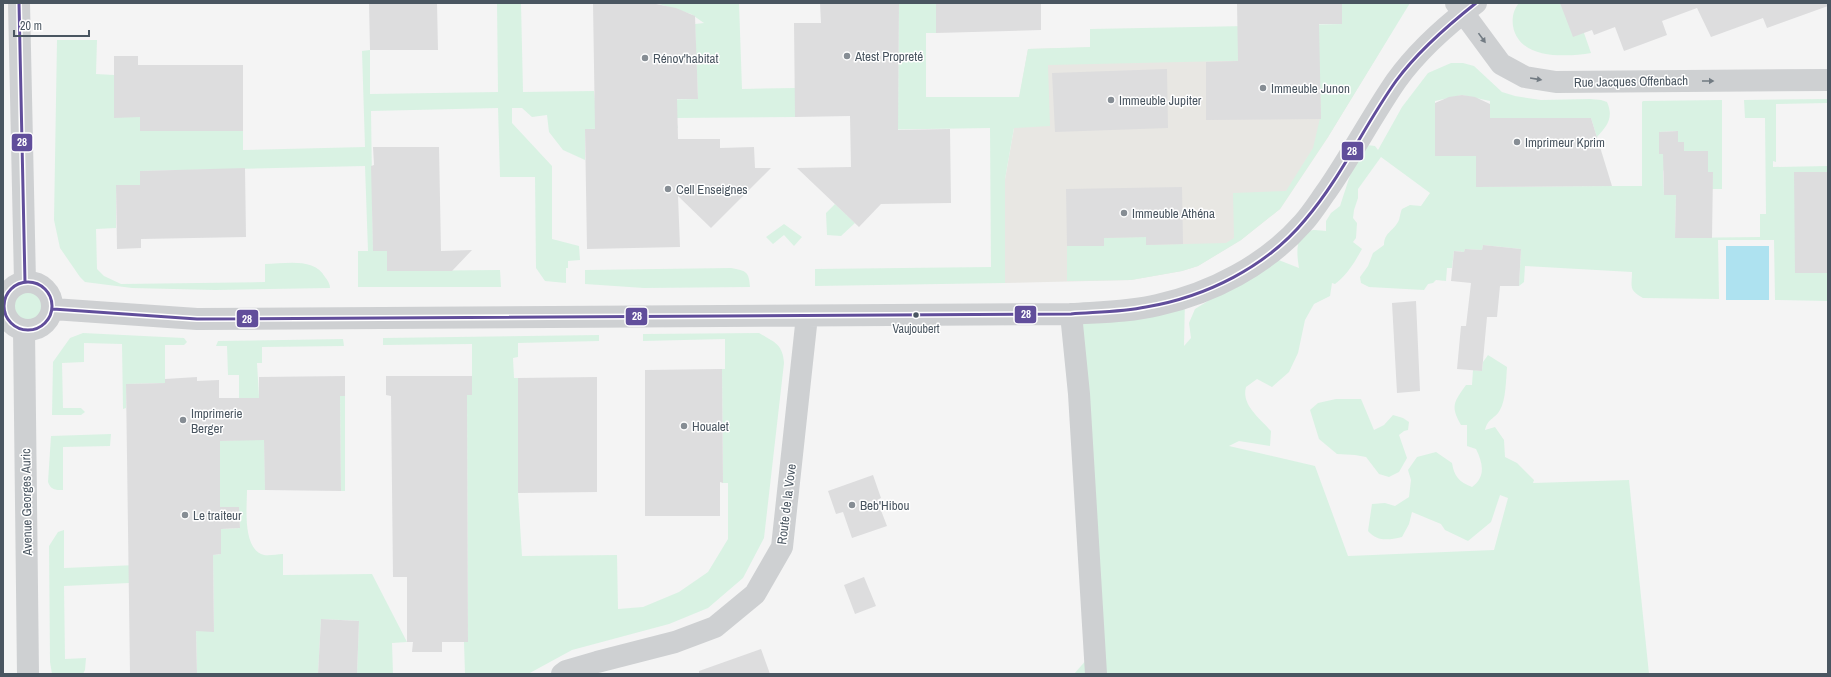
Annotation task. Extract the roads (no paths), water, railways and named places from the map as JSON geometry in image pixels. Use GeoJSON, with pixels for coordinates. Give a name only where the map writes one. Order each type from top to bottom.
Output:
{"type":"FeatureCollection","features":[{"type":"Feature","properties":{"kind":"street"},"geometry":{"type":"LineString","coordinates":[[19,3],[25,282]]}},
{"type":"Feature","properties":{"kind":"street"},"geometry":{"type":"LineString","coordinates":[[53,309],[198,318],[1071,314],[1157,306],[1210,288],[1261,260],[1303,223],[1337,175],[1396,81],[1409,65],[1465,6]]}},
{"type":"Feature","properties":{"kind":"street","name":"Rue Jacques Offenbach"},"geometry":{"type":"LineString","coordinates":[[1465,6],[1501,64],[1525,77],[1556,82],[1828,80]]}},
{"type":"Feature","properties":{"kind":"street"},"geometry":{"type":"LineString","coordinates":[[25,282],[39,284],[46,289],[52,301],[53,309],[46,323],[32,330],[24,330],[17,327],[7,318],[4,303],[11,289],[17,284],[25,282]]}},
{"type":"Feature","properties":{"kind":"street"},"geometry":{"type":"LineString","coordinates":[[1071,314],[1079,394],[1096,674]]}},
{"type":"Feature","properties":{"kind":"street","name":"Route de la Vove"},"geometry":{"type":"LineString","coordinates":[[562,674],[566,671],[597,662],[675,642],[715,627],[755,594],[782,547],[807,316]]}},
{"type":"Feature","properties":{"kind":"street","name":"Avenue Georges Auric"},"geometry":{"type":"LineString","coordinates":[[24,330],[28,674]]}},
{"type":"Feature","properties":{"kind":"water"},"geometry":{"type":"Polygon","coordinates":[[[1726,246],[1769,246],[1769,300],[1726,300],[1726,246]]]}},
{"type":"Feature","properties":{"kind":"place","name":"Atest Propreté"},"geometry":{"type":"Point","coordinates":[847,56]}},
{"type":"Feature","properties":{"kind":"place","name":"Rénov'habitat"},"geometry":{"type":"Point","coordinates":[645,58]}},
{"type":"Feature","properties":{"kind":"place","name":"Immeuble Junon"},"geometry":{"type":"Point","coordinates":[1263,88]}},
{"type":"Feature","properties":{"kind":"place","name":"Immeuble Jupiter"},"geometry":{"type":"Point","coordinates":[1111,100]}},
{"type":"Feature","properties":{"kind":"place","name":"Imprimeur Kprim"},"geometry":{"type":"Point","coordinates":[1517,142]}},
{"type":"Feature","properties":{"kind":"place","name":"Cell Enseignes"},"geometry":{"type":"Point","coordinates":[668,189]}},
{"type":"Feature","properties":{"kind":"place","name":"Immeuble Athéna"},"geometry":{"type":"Point","coordinates":[1124,213]}},
{"type":"Feature","properties":{"kind":"place","name":"Vaujoubert"},"geometry":{"type":"Point","coordinates":[916,315]}},
{"type":"Feature","properties":{"kind":"place","name":"Imprimerie Berger"},"geometry":{"type":"Point","coordinates":[183,420]}},
{"type":"Feature","properties":{"kind":"place","name":"Houalet"},"geometry":{"type":"Point","coordinates":[684,426]}},
{"type":"Feature","properties":{"kind":"place","name":"Beb'Hibou"},"geometry":{"type":"Point","coordinates":[852,505]}},
{"type":"Feature","properties":{"kind":"place","name":"Le traiteur"},"geometry":{"type":"Point","coordinates":[185,515]}}]}
